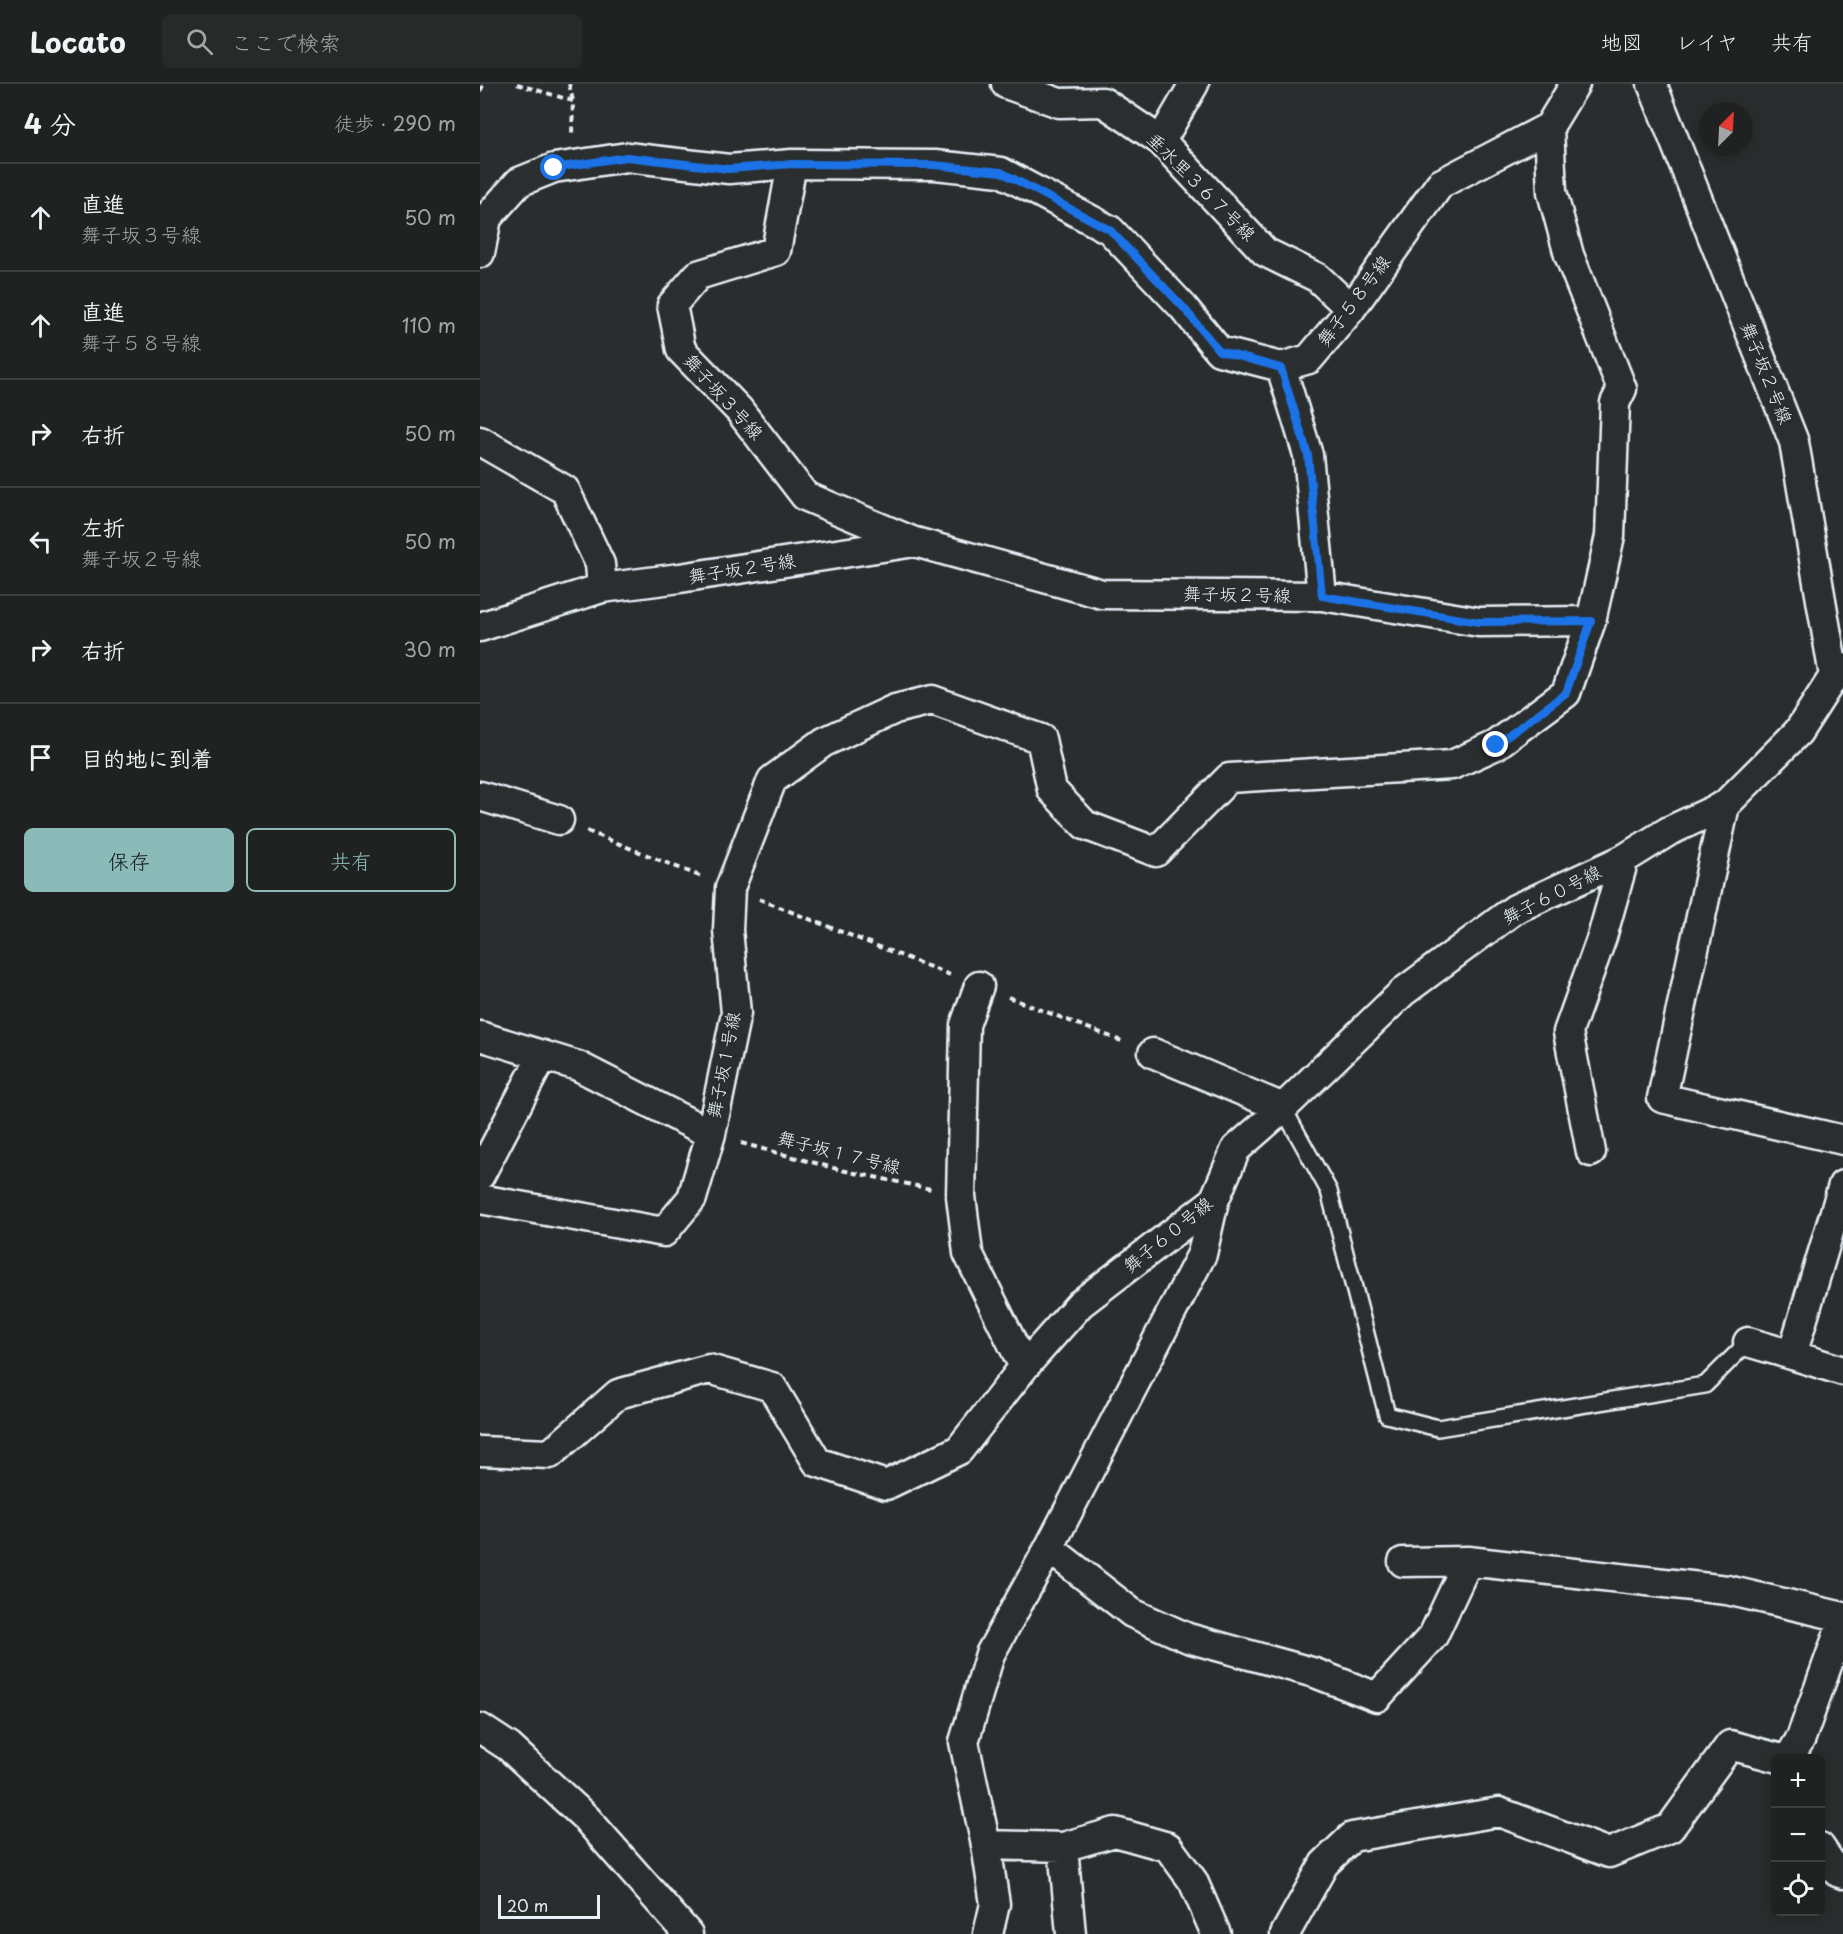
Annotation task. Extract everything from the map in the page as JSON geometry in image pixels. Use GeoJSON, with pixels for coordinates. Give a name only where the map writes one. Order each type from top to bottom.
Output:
{"type":"FeatureCollection","features":[{"type":"Feature","properties":{"kind":"street","name":"垂水里３６７号線"},"geometry":{"type":"LineString","coordinates":[[1006,84],[1059,103],[1104,102],[1161,141],[1264,252],[1318,278],[1351,309]]}},
{"type":"Feature","properties":{"kind":"street"},"geometry":{"type":"LineString","coordinates":[[1161,141],[1194,84]]}},
{"type":"Feature","properties":{"kind":"street"},"geometry":{"type":"LineString","coordinates":[[1575,84],[1549,127],[1552,192],[1569,255],[1622,389],[1615,403],[1610,536],[1591,621]]}},
{"type":"Feature","properties":{"kind":"street","name":"舞子坂２号線"},"geometry":{"type":"LineString","coordinates":[[1652,84],[1794,442],[1839,672]]}},
{"type":"Feature","properties":{"kind":"street","name":"舞子５８号線"},"geometry":{"type":"LineString","coordinates":[[1281,368],[1309,359],[1351,309],[1440,184],[1549,127]]}},
{"type":"Feature","properties":{"kind":"street"},"geometry":{"type":"LineString","coordinates":[[480,253],[487,218],[519,182],[554,168],[572,165],[627,157],[729,169],[792,164],[934,165],[1001,172],[1110,230],[1183,307],[1219,351],[1281,368],[1308,455],[1322,596]]}},
{"type":"Feature","properties":{"kind":"street","name":"舞子坂３号線"},"geometry":{"type":"LineString","coordinates":[[792,164],[776,251],[698,275],[672,306],[681,350],[739,410],[805,496],[915,542]]}},
{"type":"Feature","properties":{"kind":"street"},"geometry":{"type":"LineString","coordinates":[[480,441],[565,490],[600,564],[602,588]]}},
{"type":"Feature","properties":{"kind":"street","name":"舞子坂２号線"},"geometry":{"type":"LineString","coordinates":[[480,627],[602,588],[915,542],[1102,594],[1322,596],[1479,622],[1591,621]]}},
{"type":"Feature","properties":{"kind":"street","name":"舞子坂１号線"},"geometry":{"type":"LineString","coordinates":[[480,1036],[578,1066],[711,1134],[736,1013],[728,930],[730,888],[772,780],[824,742],[895,709],[932,700],[1041,739],[1052,790],[1085,825],[1156,852],[1229,778],[1452,765],[1496,745],[1566,693],[1591,621]]}},
{"type":"Feature","properties":{"kind":"street","name":"舞子６０号線"},"geometry":{"type":"LineString","coordinates":[[480,1451],[550,1454],[618,1394],[709,1369],[772,1387],[818,1462],[886,1485],[959,1450],[1024,1367],[1080,1304],[1214,1201],[1236,1149],[1283,1108],[1403,992],[1515,909],[1624,859],[1669,831],[1725,804],[1798,732],[1839,672]]}},
{"type":"Feature","properties":{"kind":"street"},"geometry":{"type":"LineString","coordinates":[[484,802],[559,820]]}},
{"type":"Feature","properties":{"kind":"street"},"geometry":{"type":"LineString","coordinates":[[1725,804],[1662,1098],[1843,1140]]}},
{"type":"Feature","properties":{"kind":"street"},"geometry":{"type":"LineString","coordinates":[[1591,1152],[1568,1032],[1602,937],[1624,859]]}},
{"type":"Feature","properties":{"kind":"street"},"geometry":{"type":"LineString","coordinates":[[979,986],[965,1025],[961,1196],[968,1253],[1024,1367]]}},
{"type":"Feature","properties":{"kind":"street"},"geometry":{"type":"LineString","coordinates":[[1153,1053],[1283,1108]]}},
{"type":"Feature","properties":{"kind":"street"},"geometry":{"type":"LineString","coordinates":[[480,1174],[543,1055]]}},
{"type":"Feature","properties":{"kind":"street"},"geometry":{"type":"LineString","coordinates":[[480,1199],[664,1232],[692,1198],[711,1134]]}},
{"type":"Feature","properties":{"kind":"street"},"geometry":{"type":"LineString","coordinates":[[1792,1355],[1843,1185]]}},
{"type":"Feature","properties":{"kind":"street"},"geometry":{"type":"LineString","coordinates":[[988,1934],[995,1904],[986,1845],[964,1742],[990,1654],[1049,1548],[1202,1254],[1214,1201]]}},
{"type":"Feature","properties":{"kind":"street"},"geometry":{"type":"LineString","coordinates":[[1748,1342],[1843,1371]]}},
{"type":"Feature","properties":{"kind":"street"},"geometry":{"type":"LineString","coordinates":[[1049,1548],[1132,1613],[1188,1638],[1315,1673],[1377,1697],[1432,1636],[1468,1561]]}},
{"type":"Feature","properties":{"kind":"street"},"geometry":{"type":"LineString","coordinates":[[1402,1562],[1468,1561],[1727,1590],[1843,1619],[1801,1738],[1791,1754]]}},
{"type":"Feature","properties":{"kind":"street"},"geometry":{"type":"LineString","coordinates":[[480,1728],[509,1747],[585,1818],[688,1934]]}},
{"type":"Feature","properties":{"kind":"street"},"geometry":{"type":"LineString","coordinates":[[1285,1934],[1324,1864],[1352,1837],[1499,1812],[1609,1853],[1670,1828],[1730,1745],[1771,1756]]}},
{"type":"Feature","properties":{"kind":"street"},"geometry":{"type":"LineString","coordinates":[[986,1845],[1063,1847],[1115,1832],[1168,1847],[1193,1881],[1216,1934]]}},
{"type":"Feature","properties":{"kind":"street"},"geometry":{"type":"LineString","coordinates":[[1063,1847],[1071,1934]]}},
{"type":"Feature","properties":{"kind":"street"},"geometry":{"type":"LineString","coordinates":[[1825,1853],[1837,1872],[1843,1874]]}},
{"type":"Feature","properties":{"kind":"lane"},"geometry":{"type":"LineString","coordinates":[[1283,1108],[1329,1191],[1387,1414],[1438,1428],[1705,1385],[1748,1342]]}},
{"type":"Feature","properties":{"kind":"path"},"geometry":{"type":"LineString","coordinates":[[480,91],[484,84]]}},
{"type":"Feature","properties":{"kind":"path"},"geometry":{"type":"LineString","coordinates":[[517,84],[573,101]]}},
{"type":"Feature","properties":{"kind":"path"},"geometry":{"type":"LineString","coordinates":[[568,84],[573,101],[572,165]]}},
{"type":"Feature","properties":{"kind":"path"},"geometry":{"type":"LineString","coordinates":[[559,820],[1153,1053]]}},
{"type":"Feature","properties":{"kind":"path","name":"舞子坂１７号線"},"geometry":{"type":"LineString","coordinates":[[711,1134],[841,1170],[961,1196]]}},
{"type":"Feature","properties":{"kind":"route"},"geometry":{"type":"LineString","coordinates":[[554,168],[627,157],[729,169],[792,164],[934,165],[1001,172],[1110,230],[1183,307],[1219,351],[1281,368],[1308,455],[1322,596],[1479,622],[1591,621],[1566,693],[1496,745]]}}]}
